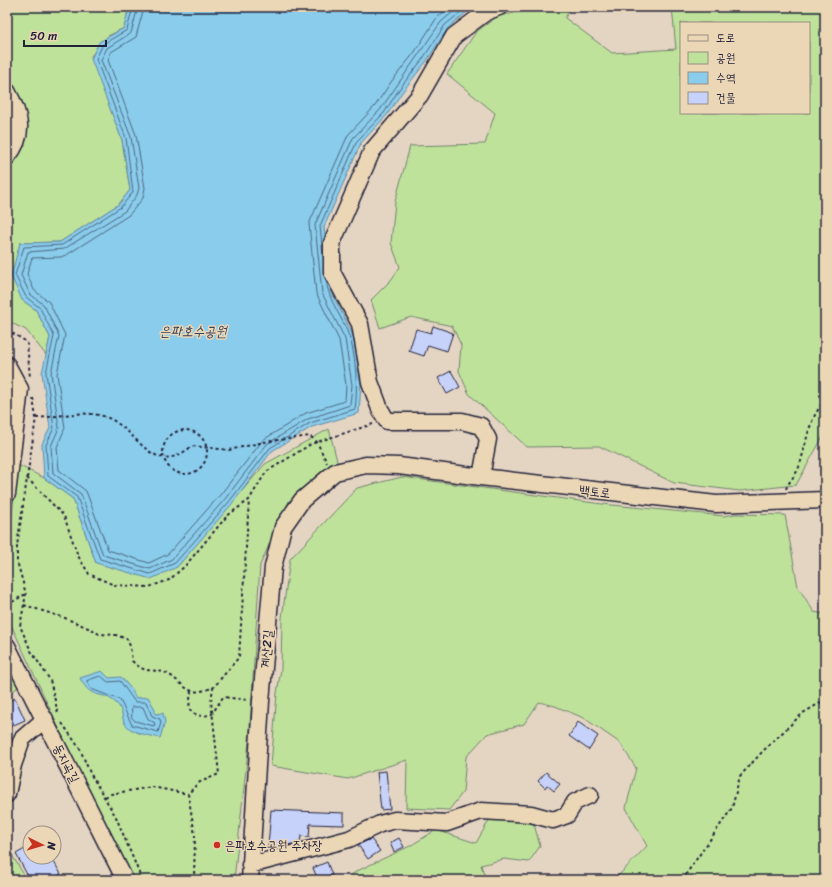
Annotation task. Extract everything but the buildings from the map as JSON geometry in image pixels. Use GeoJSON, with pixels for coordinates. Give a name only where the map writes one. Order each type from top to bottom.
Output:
{"type":"FeatureCollection","features":[{"type":"Feature","properties":{"kind":"street"},"geometry":{"type":"LineString","coordinates":[[481,477],[488,439],[481,426],[462,421],[387,421],[380,409],[370,382],[360,324],[332,272],[332,244],[372,151],[420,95],[454,36],[486,12],[499,7]]}},
{"type":"Feature","properties":{"kind":"street"},"geometry":{"type":"LineString","coordinates":[[7,91],[15,105],[19,122],[19,138],[7,157]]}},
{"type":"Feature","properties":{"kind":"street"},"geometry":{"type":"LineString","coordinates":[[7,365],[20,389],[7,494]]}},
{"type":"Feature","properties":{"kind":"street","name":"백토로"},"geometry":{"type":"LineString","coordinates":[[366,465],[399,466],[716,504],[825,500]]}},
{"type":"Feature","properties":{"kind":"street","name":"계산2길"},"geometry":{"type":"LineString","coordinates":[[250,872],[261,701],[273,567],[283,527],[302,500],[332,474],[366,465]]}},
{"type":"Feature","properties":{"kind":"street","name":"동지곡길"},"geometry":{"type":"LineString","coordinates":[[7,646],[55,718],[125,880]]}},
{"type":"Feature","properties":{"kind":"street"},"geometry":{"type":"LineString","coordinates":[[7,794],[13,765],[22,739],[55,718]]}},
{"type":"Feature","properties":{"kind":"street"},"geometry":{"type":"LineString","coordinates":[[250,872],[348,839],[380,824],[395,820],[447,823],[481,811],[531,814],[553,820],[567,815],[575,802],[590,794]]}},
{"type":"Feature","properties":{"kind":"path"},"geometry":{"type":"LineString","coordinates":[[7,330],[27,342],[30,379]]}},
{"type":"Feature","properties":{"kind":"path"},"geometry":{"type":"LineString","coordinates":[[32,395],[36,418],[17,546],[17,561],[26,594],[20,626],[31,651],[50,680],[55,718],[80,749],[90,773],[105,797],[134,858],[142,880]]}},
{"type":"Feature","properties":{"kind":"path"},"geometry":{"type":"LineString","coordinates":[[780,502],[798,468],[811,424],[819,408],[825,401]]}},
{"type":"Feature","properties":{"kind":"path"},"geometry":{"type":"LineString","coordinates":[[36,418],[65,414],[90,413],[104,417],[121,425],[144,448],[163,459],[169,468],[175,472],[189,474],[201,467],[205,461],[207,447],[199,434],[185,429],[177,431],[165,440],[163,459]]}},
{"type":"Feature","properties":{"kind":"path"},"geometry":{"type":"LineString","coordinates":[[28,478],[64,516],[78,556],[89,574],[114,585],[133,588],[149,587],[169,580],[185,566],[227,516],[249,500],[266,472],[317,442],[364,426],[387,421]]}},
{"type":"Feature","properties":{"kind":"path"},"geometry":{"type":"LineString","coordinates":[[163,459],[169,459],[182,455],[192,446],[230,450],[264,442],[310,436],[317,442],[332,474]]}},
{"type":"Feature","properties":{"kind":"path"},"geometry":{"type":"LineString","coordinates":[[188,794],[198,783],[219,774],[211,702],[214,688],[239,657],[249,500]]}},
{"type":"Feature","properties":{"kind":"path"},"geometry":{"type":"LineString","coordinates":[[7,605],[26,594]]}},
{"type":"Feature","properties":{"kind":"path"},"geometry":{"type":"LineString","coordinates":[[24,604],[65,618],[99,634],[116,635],[127,639],[130,646],[132,661],[142,670],[163,672],[179,680],[191,691],[198,692],[214,688]]}},
{"type":"Feature","properties":{"kind":"path"},"geometry":{"type":"LineString","coordinates":[[191,691],[189,708],[192,713],[202,717],[212,714],[223,697],[261,701]]}},
{"type":"Feature","properties":{"kind":"path"},"geometry":{"type":"LineString","coordinates":[[682,880],[732,808],[740,776],[763,750],[803,713],[825,700]]}},
{"type":"Feature","properties":{"kind":"path"},"geometry":{"type":"LineString","coordinates":[[105,797],[111,794],[152,787],[188,794]]}},
{"type":"Feature","properties":{"kind":"path"},"geometry":{"type":"LineString","coordinates":[[188,794],[195,835],[194,880]]}},
{"type":"Feature","properties":{"kind":"green space"},"geometry":{"type":"Polygon","coordinates":[[[7,7],[129,7],[124,28],[108,36],[91,56],[122,140],[130,190],[119,204],[60,242],[20,243],[22,300],[36,310],[50,337],[46,355],[26,330],[7,321],[7,7]]]}},
{"type":"Feature","properties":{"kind":"green space"},"geometry":{"type":"Polygon","coordinates":[[[548,7],[571,7],[565,18],[612,53],[676,49],[672,7],[825,7],[825,433],[796,485],[740,491],[674,483],[599,446],[527,447],[469,394],[459,371],[461,345],[452,326],[411,317],[380,328],[371,300],[391,280],[400,267],[391,243],[395,202],[410,146],[485,144],[495,113],[447,74],[476,32],[498,16],[548,7]]]}},
{"type":"Feature","properties":{"kind":"green space"},"geometry":{"type":"Polygon","coordinates":[[[329,429],[338,465],[289,501],[260,565],[249,741],[234,880],[129,880],[7,616],[7,556],[18,465],[44,478],[73,499],[96,563],[177,567],[265,464],[329,429]]]}},
{"type":"Feature","properties":{"kind":"green space"},"geometry":{"type":"Polygon","coordinates":[[[402,477],[602,504],[724,516],[735,514],[785,515],[798,587],[814,612],[825,614],[825,880],[597,880],[618,876],[647,846],[626,808],[636,768],[620,743],[584,718],[555,706],[539,702],[524,724],[487,734],[466,757],[463,792],[449,810],[406,808],[407,760],[348,779],[271,766],[277,693],[281,669],[282,618],[290,559],[357,488],[402,477]]]}},
{"type":"Feature","properties":{"kind":"green space"},"geometry":{"type":"Polygon","coordinates":[[[7,660],[20,686],[7,695],[7,660]]]}},
{"type":"Feature","properties":{"kind":"green space"},"geometry":{"type":"Polygon","coordinates":[[[491,817],[534,824],[540,846],[529,862],[504,859],[481,865],[486,880],[344,880],[357,871],[410,846],[436,830],[476,843],[491,817]]]}},
{"type":"Feature","properties":{"kind":"green space"},"geometry":{"type":"Polygon","coordinates":[[[12,855],[27,880],[7,880],[7,858],[12,855]]]}},
{"type":"Feature","properties":{"kind":"water","name":"은파호수공원"},"geometry":{"type":"Polygon","coordinates":[[[129,7],[473,7],[448,28],[426,62],[403,91],[387,115],[361,143],[324,227],[331,291],[353,335],[361,384],[359,413],[312,427],[272,451],[232,504],[177,567],[151,579],[96,563],[73,499],[44,478],[42,444],[50,428],[42,373],[50,337],[36,310],[22,300],[11,276],[20,243],[60,242],[119,204],[130,190],[122,140],[91,59],[99,42],[124,28],[129,7]]]}},
{"type":"Feature","properties":{"kind":"water"},"geometry":{"type":"Polygon","coordinates":[[[102,671],[109,678],[121,677],[132,690],[136,698],[148,697],[155,709],[155,714],[163,713],[165,722],[160,738],[138,733],[128,727],[125,724],[119,706],[111,699],[93,693],[84,685],[80,678],[102,671]]]}},
{"type":"Feature","properties":{"kind":"place","name":"은파호수공원 주차장"},"geometry":{"type":"Point","coordinates":[217,845]}}]}
